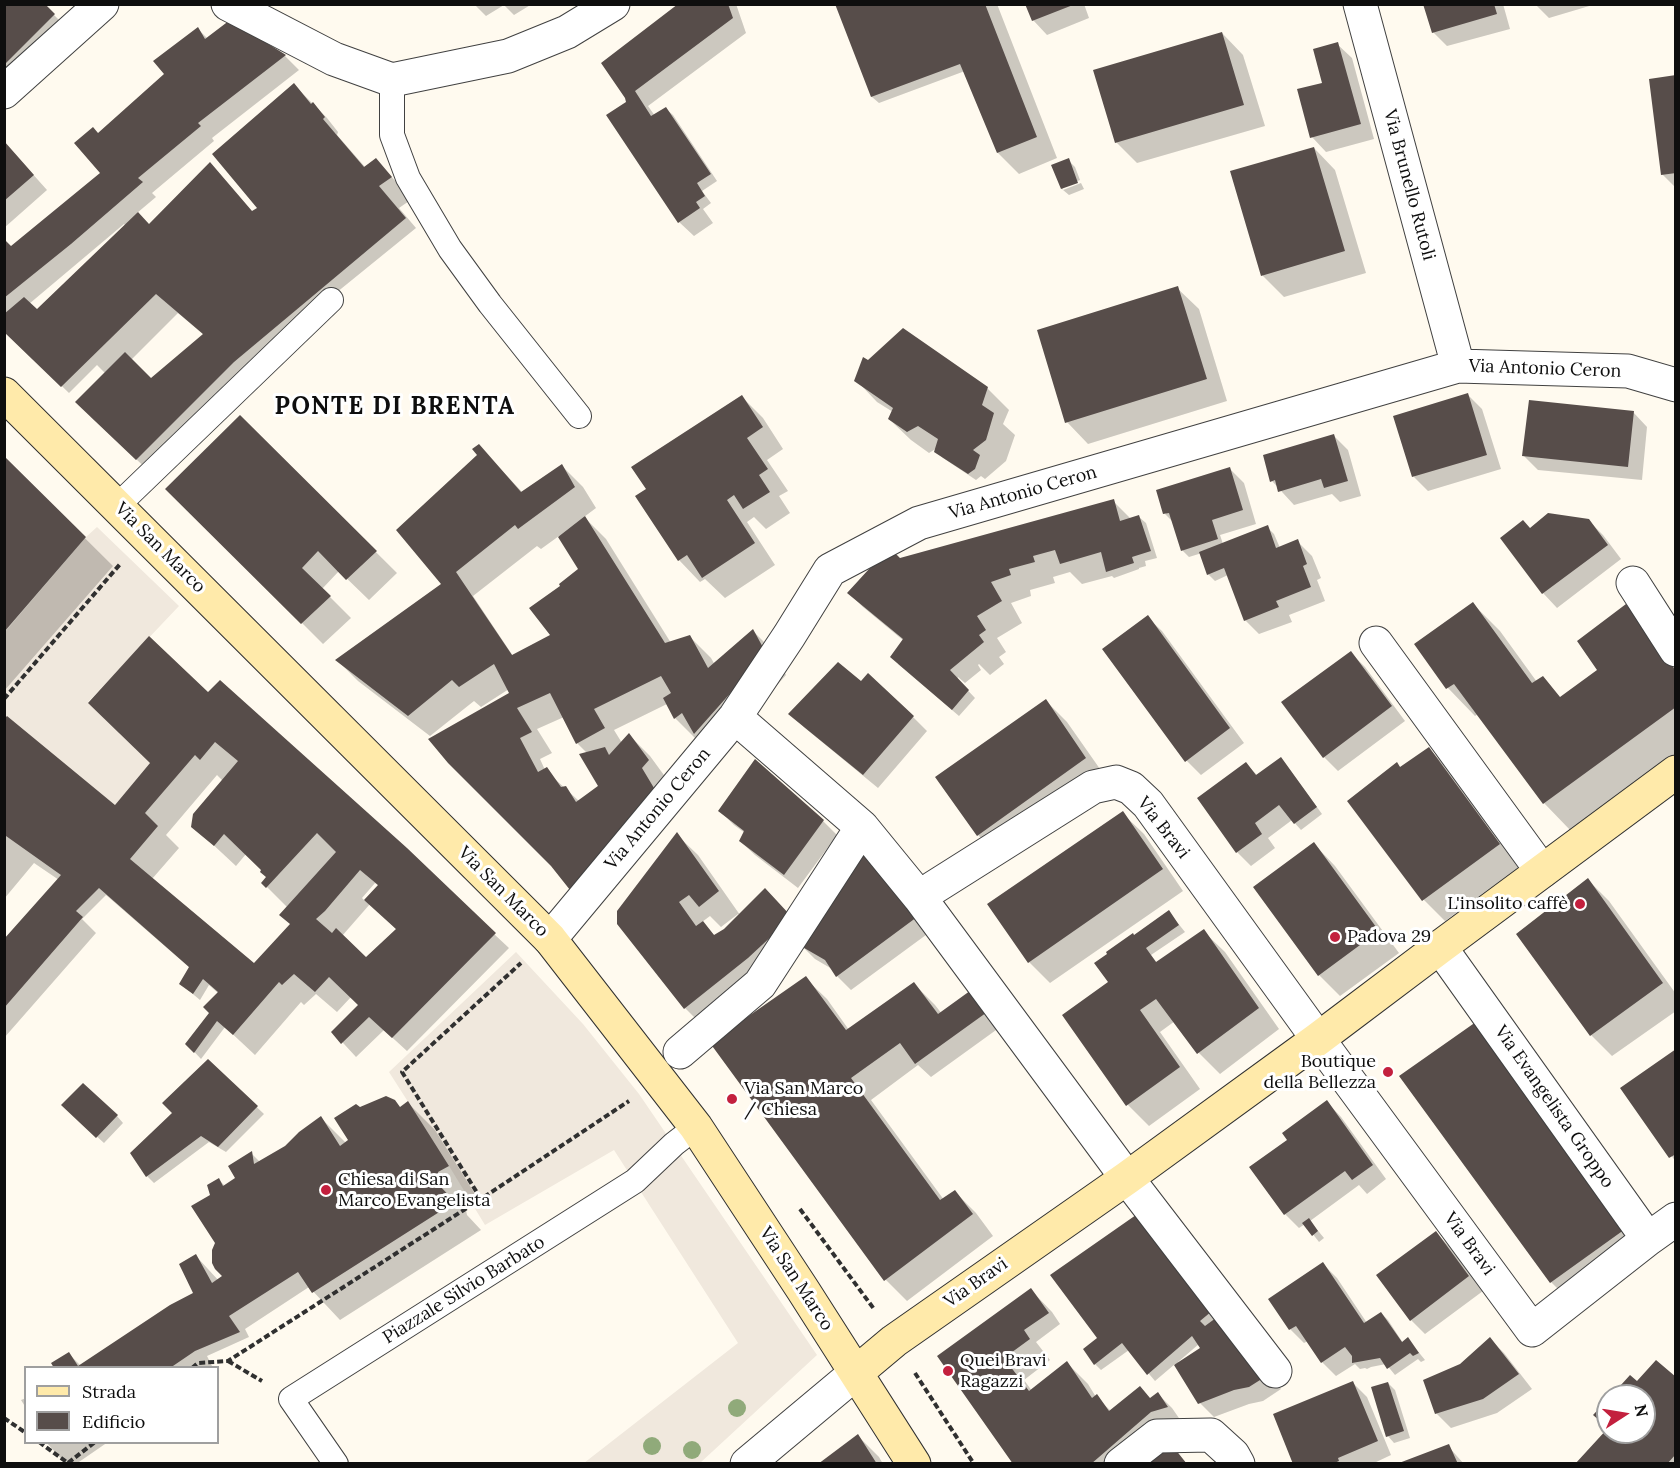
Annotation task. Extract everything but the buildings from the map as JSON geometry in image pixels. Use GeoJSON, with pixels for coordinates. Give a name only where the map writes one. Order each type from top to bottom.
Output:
{"type":"FeatureCollection","features":[{"type":"Feature","properties":{"kind":"main road","name":"Via San Marco"},"geometry":{"type":"LineString","coordinates":[[4,394],[550,939],[696,1127],[914,1464]]}},
{"type":"Feature","properties":{"kind":"main road","name":"Via Bravi"},"geometry":{"type":"LineString","coordinates":[[856,1372],[894,1341],[1127,1178],[1318,1040],[1440,946],[1676,772]]}},
{"type":"Feature","properties":{"kind":"street"},"geometry":{"type":"LineString","coordinates":[[4,92],[102,4]]}},
{"type":"Feature","properties":{"kind":"street"},"geometry":{"type":"LineString","coordinates":[[228,4],[334,59],[392,80],[508,56],[567,32],[613,4]]}},
{"type":"Feature","properties":{"kind":"street","name":"Via Brunello Rutoli"},"geometry":{"type":"LineString","coordinates":[[1360,4],[1458,366]]}},
{"type":"Feature","properties":{"kind":"street","name":"Via Antonio Ceron"},"geometry":{"type":"LineString","coordinates":[[550,939],[735,717],[830,570],[919,523],[1458,366],[1628,371],[1676,385]]}},
{"type":"Feature","properties":{"kind":"street"},"geometry":{"type":"LineString","coordinates":[[1633,583],[1676,650]]}},
{"type":"Feature","properties":{"kind":"street"},"geometry":{"type":"LineString","coordinates":[[1376,644],[1542,871]]}},
{"type":"Feature","properties":{"kind":"street"},"geometry":{"type":"LineString","coordinates":[[735,717],[862,827],[920,898],[1127,1178],[1275,1371]]}},
{"type":"Feature","properties":{"kind":"street","name":"Via Bravi"},"geometry":{"type":"LineString","coordinates":[[920,898],[1093,787],[1116,782],[1131,788],[1148,804],[1318,1040],[1532,1330],[1648,1239]]}},
{"type":"Feature","properties":{"kind":"street"},"geometry":{"type":"LineString","coordinates":[[680,1052],[760,984],[862,827]]}},
{"type":"Feature","properties":{"kind":"street","name":"Via Evangelista Groppo"},"geometry":{"type":"LineString","coordinates":[[1440,946],[1648,1239]]}},
{"type":"Feature","properties":{"kind":"street"},"geometry":{"type":"LineString","coordinates":[[1648,1239],[1676,1219]]}},
{"type":"Feature","properties":{"kind":"street"},"geometry":{"type":"LineString","coordinates":[[747,1464],[856,1372]]}},
{"type":"Feature","properties":{"kind":"street"},"geometry":{"type":"LineString","coordinates":[[1121,1464],[1157,1436],[1211,1435],[1233,1455],[1238,1464]]}},
{"type":"Feature","properties":{"kind":"lane"},"geometry":{"type":"LineString","coordinates":[[392,80],[392,135],[408,178],[450,249],[490,304],[579,416]]}},
{"type":"Feature","properties":{"kind":"lane"},"geometry":{"type":"LineString","coordinates":[[117,506],[331,300]]}},
{"type":"Feature","properties":{"kind":"lane","name":"Piazzale Silvio Barbato"},"geometry":{"type":"LineString","coordinates":[[291,1399],[635,1181],[674,1144],[696,1127]]}},
{"type":"Feature","properties":{"kind":"lane"},"geometry":{"type":"LineString","coordinates":[[291,1399],[336,1464]]}},
{"type":"Feature","properties":{"kind":"path"},"geometry":{"type":"LineString","coordinates":[[4,699],[127,556]]}},
{"type":"Feature","properties":{"kind":"path"},"geometry":{"type":"LineString","coordinates":[[481,1199],[402,1072],[524,960]]}},
{"type":"Feature","properties":{"kind":"path"},"geometry":{"type":"LineString","coordinates":[[194,1366],[198,1363],[228,1360],[481,1199],[629,1101]]}},
{"type":"Feature","properties":{"kind":"path"},"geometry":{"type":"LineString","coordinates":[[228,1360],[291,1399]]}},
{"type":"Feature","properties":{"kind":"path"},"geometry":{"type":"LineString","coordinates":[[912,1368],[974,1464]]}},
{"type":"Feature","properties":{"kind":"path"},"geometry":{"type":"LineString","coordinates":[[4,1418],[24,1432]]}},
{"type":"Feature","properties":{"kind":"path"},"geometry":{"type":"LineString","coordinates":[[40,1444],[68,1463],[94,1444]]}},
{"type":"Feature","properties":{"kind":"shaded area"},"geometry":{"type":"Polygon","coordinates":[[[97,527],[179,606],[88,702],[150,763],[115,805],[5,719],[5,632],[97,527]]]}},
{"type":"Feature","properties":{"kind":"shaded area"},"geometry":{"type":"Polygon","coordinates":[[[516,952],[583,1024],[639,1094],[817,1355],[700,1463],[584,1463],[738,1343],[614,1150],[485,1225],[389,1072],[516,952]]]}},
{"type":"Feature","properties":{"kind":"place","name":"L'insolito caffè"},"geometry":{"type":"Point","coordinates":[1580,904]}},
{"type":"Feature","properties":{"kind":"place","name":"Padova 29"},"geometry":{"type":"Point","coordinates":[1335,937]}},
{"type":"Feature","properties":{"kind":"place","name":"Boutique della Bellezza"},"geometry":{"type":"Point","coordinates":[1388,1072]}},
{"type":"Feature","properties":{"kind":"place","name":"Via San Marco / Chiesa"},"geometry":{"type":"Point","coordinates":[732,1099]}},
{"type":"Feature","properties":{"kind":"place","name":"Chiesa di San Marco Evangelista"},"geometry":{"type":"Point","coordinates":[326,1190]}},
{"type":"Feature","properties":{"kind":"place","name":"Quei Bravi Ragazzi"},"geometry":{"type":"Point","coordinates":[948,1371]}},
{"type":"Feature","properties":{"kind":"district","name":"PONTE DI BRENTA"},"geometry":{"type":"Point","coordinates":[395,407]}}]}
